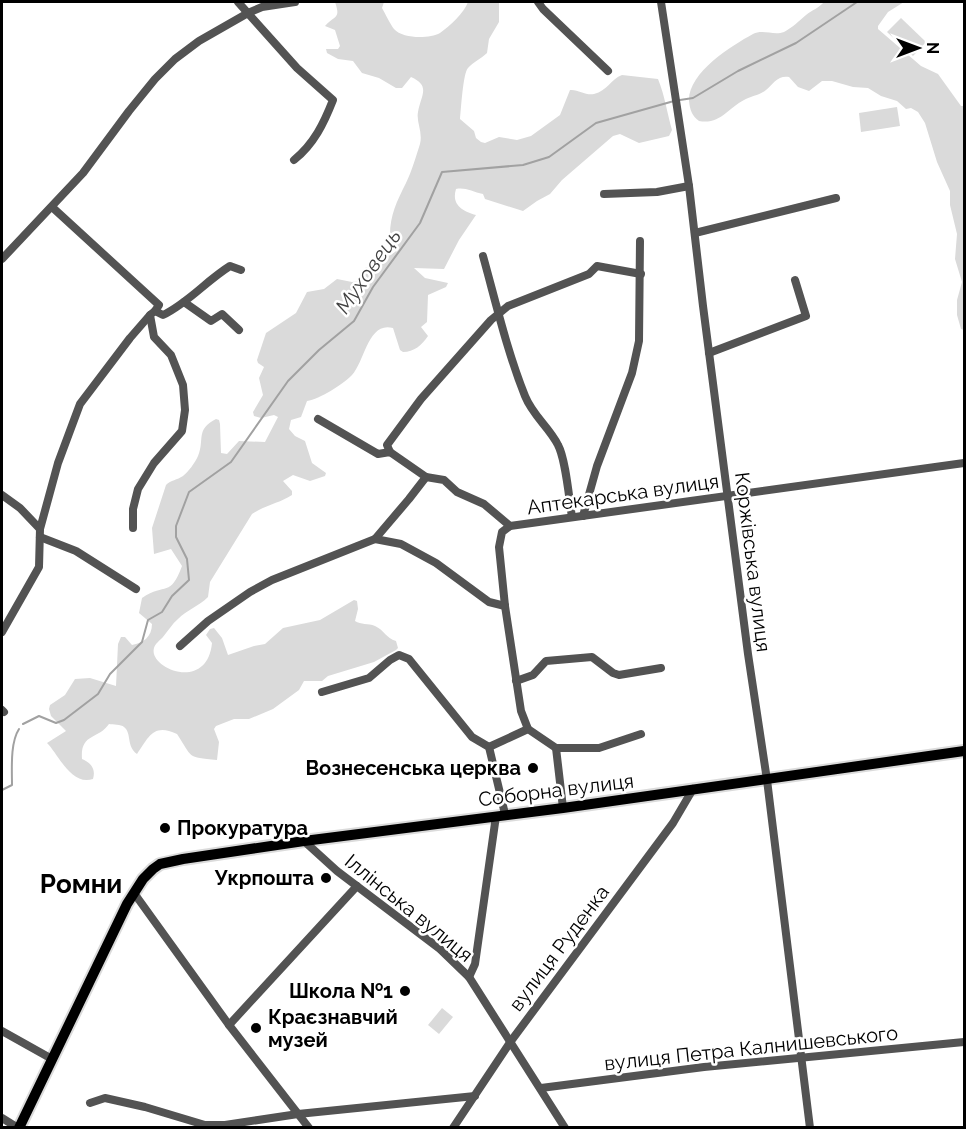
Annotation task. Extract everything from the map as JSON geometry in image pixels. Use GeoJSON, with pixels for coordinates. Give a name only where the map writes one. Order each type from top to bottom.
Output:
{"type":"FeatureCollection","features":[{"type":"Feature","properties":{"kind":"main road","name":"Соборна вулиця"},"geometry":{"type":"LineString","coordinates":[[134,892],[160,864],[183,858],[563,808],[964,751]]}},
{"type":"Feature","properties":{"kind":"main road"},"geometry":{"type":"LineString","coordinates":[[18,1128],[134,892]]}},
{"type":"Feature","properties":{"kind":"street"},"geometry":{"type":"LineString","coordinates":[[238,2],[297,68],[333,100],[323,126],[294,160]]}},
{"type":"Feature","properties":{"kind":"street"},"geometry":{"type":"LineString","coordinates":[[2,258],[83,173],[154,79],[175,59],[199,41],[249,13],[262,8],[295,2]]}},
{"type":"Feature","properties":{"kind":"street"},"geometry":{"type":"LineString","coordinates":[[538,2],[608,70]]}},
{"type":"Feature","properties":{"kind":"street","name":"Коржівська вулиця"},"geometry":{"type":"LineString","coordinates":[[661,2],[689,186],[810,1128]]}},
{"type":"Feature","properties":{"kind":"street"},"geometry":{"type":"LineString","coordinates":[[604,194],[657,192],[689,186]]}},
{"type":"Feature","properties":{"kind":"street"},"geometry":{"type":"LineString","coordinates":[[694,233],[836,198]]}},
{"type":"Feature","properties":{"kind":"street"},"geometry":{"type":"LineString","coordinates":[[2,632],[39,567],[40,533],[57,463],[80,404],[130,338],[159,305],[52,207]]}},
{"type":"Feature","properties":{"kind":"street"},"geometry":{"type":"LineString","coordinates":[[583,516],[597,466],[632,373],[639,341],[640,241]]}},
{"type":"Feature","properties":{"kind":"street"},"geometry":{"type":"LineString","coordinates":[[483,256],[526,397],[533,413],[558,444],[563,458],[572,517]]}},
{"type":"Feature","properties":{"kind":"street"},"geometry":{"type":"LineString","coordinates":[[153,313],[164,315],[175,310],[217,274],[230,266],[241,270]]}},
{"type":"Feature","properties":{"kind":"street"},"geometry":{"type":"LineString","coordinates":[[510,526],[484,504],[457,492],[444,480],[426,477],[390,452],[387,445],[421,399],[472,340],[508,306],[589,274],[597,266],[641,274]]}},
{"type":"Feature","properties":{"kind":"street"},"geometry":{"type":"LineString","coordinates":[[709,353],[806,316],[795,280]]}},
{"type":"Feature","properties":{"kind":"street"},"geometry":{"type":"LineString","coordinates":[[184,302],[211,321],[222,314],[239,330]]}},
{"type":"Feature","properties":{"kind":"street"},"geometry":{"type":"LineString","coordinates":[[133,528],[138,489],[154,463],[182,431],[185,411],[183,385],[171,355],[154,337],[153,313]]}},
{"type":"Feature","properties":{"kind":"street"},"geometry":{"type":"LineString","coordinates":[[318,419],[378,454],[390,452]]}},
{"type":"Feature","properties":{"kind":"street","name":"Аптекарська вулиця"},"geometry":{"type":"LineString","coordinates":[[505,606],[500,547],[502,532],[510,526],[964,463]]}},
{"type":"Feature","properties":{"kind":"street"},"geometry":{"type":"LineString","coordinates":[[180,646],[208,621],[250,592],[272,580],[375,538],[410,499],[426,477]]}},
{"type":"Feature","properties":{"kind":"street"},"geometry":{"type":"LineString","coordinates":[[2,495],[20,508],[40,533],[76,551],[136,589]]}},
{"type":"Feature","properties":{"kind":"street"},"geometry":{"type":"LineString","coordinates":[[375,538],[401,544],[436,563],[489,602],[505,606],[521,711],[528,729],[556,748],[599,747],[641,734]]}},
{"type":"Feature","properties":{"kind":"street"},"geometry":{"type":"LineString","coordinates":[[322,692],[369,678],[399,655],[409,659],[472,737],[489,747],[501,815],[475,964],[469,978]]}},
{"type":"Feature","properties":{"kind":"street"},"geometry":{"type":"LineString","coordinates":[[516,681],[534,675],[546,662],[589,656],[619,675],[661,668]]}},
{"type":"Feature","properties":{"kind":"street"},"geometry":{"type":"LineString","coordinates":[[489,747],[528,729]]}},
{"type":"Feature","properties":{"kind":"street"},"geometry":{"type":"LineString","coordinates":[[556,748],[563,808]]}},
{"type":"Feature","properties":{"kind":"street","name":"вулиця Руденка"},"geometry":{"type":"LineString","coordinates":[[453,1128],[511,1041],[673,823],[693,789]]}},
{"type":"Feature","properties":{"kind":"street","name":"Іллінська вулиця"},"geometry":{"type":"LineString","coordinates":[[304,841],[337,871],[440,949],[469,978],[565,1128]]}},
{"type":"Feature","properties":{"kind":"street"},"geometry":{"type":"LineString","coordinates":[[229,1025],[357,886]]}},
{"type":"Feature","properties":{"kind":"street"},"geometry":{"type":"LineString","coordinates":[[134,892],[229,1025],[309,1128]]}},
{"type":"Feature","properties":{"kind":"street"},"geometry":{"type":"LineString","coordinates":[[2,1031],[52,1059]]}},
{"type":"Feature","properties":{"kind":"street","name":"вулиця Петра Калнишевського"},"geometry":{"type":"LineString","coordinates":[[541,1088],[704,1067],[964,1042]]}},
{"type":"Feature","properties":{"kind":"street"},"geometry":{"type":"LineString","coordinates":[[90,1103],[105,1098],[205,1125],[225,1125],[298,1114],[475,1096]]}},
{"type":"Feature","properties":{"kind":"street"},"geometry":{"type":"LineString","coordinates":[[2,1118],[18,1128]]}},
{"type":"Feature","properties":{"kind":"shaded area"},"geometry":{"type":"Polygon","coordinates":[[[335,2],[384,2],[382,8],[394,29],[403,35],[423,37],[435,35],[444,30],[460,15],[468,2],[499,2],[499,22],[489,39],[487,53],[466,71],[462,92],[460,119],[474,131],[476,138],[481,142],[485,143],[499,137],[517,140],[531,136],[560,115],[570,90],[594,94],[622,75],[658,79],[672,130],[669,136],[639,143],[620,134],[613,136],[562,180],[550,194],[523,211],[485,199],[483,194],[466,189],[456,189],[455,199],[459,206],[476,215],[459,240],[444,269],[414,268],[425,278],[448,283],[446,287],[428,295],[427,322],[421,327],[428,336],[411,351],[403,352],[400,350],[393,328],[385,327],[378,330],[372,336],[352,375],[331,391],[307,401],[301,417],[291,420],[289,429],[295,436],[305,441],[312,463],[326,473],[325,476],[310,481],[293,475],[283,481],[292,491],[292,495],[252,514],[210,582],[208,597],[176,621],[154,648],[155,656],[160,663],[179,672],[190,672],[200,668],[208,658],[212,643],[206,635],[210,629],[214,628],[222,638],[228,655],[265,644],[283,628],[320,620],[354,600],[357,601],[358,609],[355,621],[378,628],[396,641],[398,648],[374,662],[328,676],[322,681],[304,681],[299,690],[273,709],[249,719],[234,719],[216,726],[214,729],[219,742],[217,760],[191,755],[177,734],[162,730],[152,733],[137,754],[131,747],[124,727],[109,724],[87,741],[82,751],[82,759],[88,762],[94,772],[93,779],[78,778],[66,768],[47,743],[66,731],[51,716],[50,705],[65,695],[75,679],[90,678],[116,686],[118,644],[121,637],[125,637],[132,645],[140,643],[149,636],[152,624],[139,613],[142,598],[170,586],[182,566],[171,549],[154,554],[152,528],[166,485],[183,476],[191,467],[198,456],[205,427],[216,419],[220,424],[221,453],[227,454],[239,441],[265,442],[278,417],[274,415],[261,418],[254,416],[253,412],[263,395],[259,378],[264,367],[257,360],[266,333],[296,313],[307,292],[324,289],[337,279],[359,281],[365,268],[395,252],[397,247],[390,235],[391,221],[420,144],[418,116],[423,88],[417,80],[411,77],[402,88],[396,88],[379,78],[362,73],[353,61],[338,59],[327,53],[326,49],[338,49],[340,46],[335,30],[325,26],[337,14],[335,2]]]}},
{"type":"Feature","properties":{"kind":"shaded area"},"geometry":{"type":"Polygon","coordinates":[[[824,2],[904,2],[888,12],[878,29],[921,66],[938,74],[961,106],[964,106],[964,330],[961,329],[957,315],[957,300],[962,282],[955,259],[957,234],[950,205],[950,191],[937,162],[925,123],[918,112],[911,108],[906,109],[897,101],[881,96],[868,88],[822,81],[809,91],[798,87],[789,77],[782,77],[764,92],[738,103],[713,121],[699,121],[692,113],[689,101],[695,80],[712,62],[753,34],[784,32],[824,2]]]}},
{"type":"Feature","properties":{"kind":"shaded area"},"geometry":{"type":"Polygon","coordinates":[[[901,18],[926,42],[913,56],[887,32],[901,18]]]}},
{"type":"Feature","properties":{"kind":"shaded area"},"geometry":{"type":"Polygon","coordinates":[[[897,107],[900,126],[861,132],[859,113],[897,107]]]}},
{"type":"Feature","properties":{"kind":"shaded area"},"geometry":{"type":"Polygon","coordinates":[[[442,1008],[453,1017],[439,1034],[428,1025],[442,1008]]]}},
{"type":"Feature","properties":{"kind":"waterway","name":"Муховець"},"geometry":{"type":"LineString","coordinates":[[680,100],[693,98],[738,71],[796,43],[857,2]]}},
{"type":"Feature","properties":{"kind":"waterway","name":"Муховець"},"geometry":{"type":"LineString","coordinates":[[23,724],[39,716],[56,723],[64,720],[98,694],[110,674],[142,642],[148,620],[162,612],[172,596],[189,580],[187,559],[176,537],[176,526],[189,492],[231,462],[288,381],[319,350],[354,321],[373,287],[420,223],[442,172],[523,165],[549,157],[596,123],[674,101]]}},
{"type":"Feature","properties":{"kind":"waterway","name":"Муховець"},"geometry":{"type":"LineString","coordinates":[[2,790],[12,785],[13,749],[19,729]]}},
{"type":"Feature","properties":{"kind":"place","name":"Вознесенська церква"},"geometry":{"type":"Point","coordinates":[533,768]}},
{"type":"Feature","properties":{"kind":"place","name":"Прокуратура"},"geometry":{"type":"Point","coordinates":[165,828]}},
{"type":"Feature","properties":{"kind":"place","name":"Укрпошта"},"geometry":{"type":"Point","coordinates":[326,878]}},
{"type":"Feature","properties":{"kind":"place","name":"Школа №1"},"geometry":{"type":"Point","coordinates":[405,991]}},
{"type":"Feature","properties":{"kind":"place","name":"Краєзнавчий музей"},"geometry":{"type":"Point","coordinates":[256,1028]}},
{"type":"Feature","properties":{"kind":"district","name":"Ромни"},"geometry":{"type":"Point","coordinates":[81,884]}}]}
